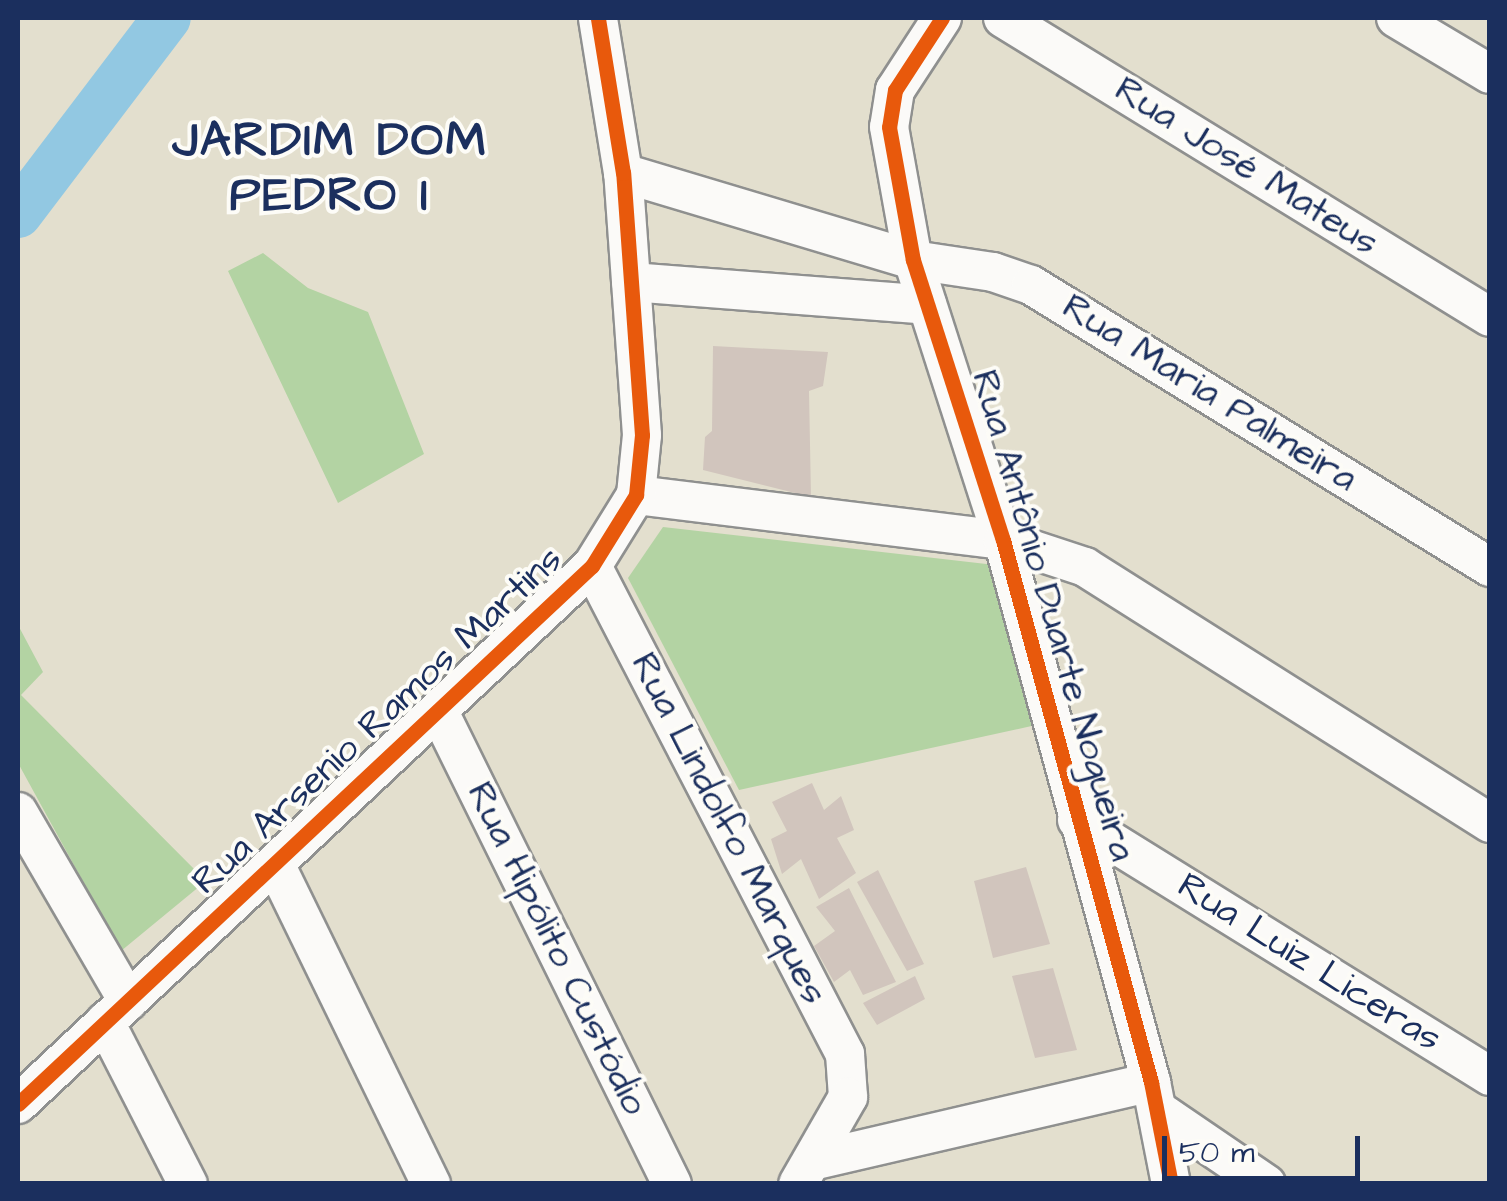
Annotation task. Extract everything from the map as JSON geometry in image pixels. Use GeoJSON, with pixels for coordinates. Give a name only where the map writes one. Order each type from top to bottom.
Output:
{"type":"FeatureCollection","features":[{"type":"Feature","properties":{"kind":"street","name":"Rua Arsenio Ramos Martins"},"geometry":{"type":"LineString","coordinates":[[18,1104],[440,714],[592,566],[636,495],[642,435],[631,282],[622,173],[598,18]]}},
{"type":"Feature","properties":{"kind":"street","name":"Rua Antônio Duarte Nogueira"},"geometry":{"type":"LineString","coordinates":[[942,18],[894,90],[889,127],[913,260],[1003,540],[1155,1096],[1171,1184]]}},
{"type":"Feature","properties":{"kind":"street","name":"Rua José Mateus"},"geometry":{"type":"LineString","coordinates":[[1003,18],[1490,318]]}},
{"type":"Feature","properties":{"kind":"street"},"geometry":{"type":"LineString","coordinates":[[1396,18],[1490,74]]}},
{"type":"Feature","properties":{"kind":"street","name":"Rua Maria Palmeira"},"geometry":{"type":"LineString","coordinates":[[622,173],[913,260],[993,272],[1031,285],[1490,567]]}},
{"type":"Feature","properties":{"kind":"street"},"geometry":{"type":"LineString","coordinates":[[631,282],[927,304]]}},
{"type":"Feature","properties":{"kind":"street"},"geometry":{"type":"LineString","coordinates":[[636,495],[1003,540],[1085,567],[1490,823]]}},
{"type":"Feature","properties":{"kind":"street","name":"Rua Lindolfo Marques"},"geometry":{"type":"LineString","coordinates":[[592,566],[845,1054],[848,1097],[805,1172]]}},
{"type":"Feature","properties":{"kind":"street","name":"Rua Hipólito Custódio"},"geometry":{"type":"LineString","coordinates":[[440,714],[672,1184]]}},
{"type":"Feature","properties":{"kind":"street"},"geometry":{"type":"LineString","coordinates":[[18,812],[117,1011],[188,1184]]}},
{"type":"Feature","properties":{"kind":"street","name":"Rua Luiz Liceras"},"geometry":{"type":"LineString","coordinates":[[1077,820],[1490,1076]]}},
{"type":"Feature","properties":{"kind":"street"},"geometry":{"type":"LineString","coordinates":[[275,864],[431,1184]]}},
{"type":"Feature","properties":{"kind":"street"},"geometry":{"type":"LineString","coordinates":[[805,1172],[1155,1096],[1266,1184]]}},
{"type":"Feature","properties":{"kind":"green space"},"geometry":{"type":"Polygon","coordinates":[[[263,253],[308,288],[368,312],[424,454],[338,503],[228,271],[263,253]]]}},
{"type":"Feature","properties":{"kind":"green space"},"geometry":{"type":"Polygon","coordinates":[[[663,527],[995,565],[1036,725],[739,790],[628,578],[663,527]]]}},
{"type":"Feature","properties":{"kind":"green space"},"geometry":{"type":"Polygon","coordinates":[[[18,625],[43,672],[21,695],[206,881],[121,951],[18,763],[18,625]]]}},
{"type":"Feature","properties":{"kind":"building"},"geometry":{"type":"Polygon","coordinates":[[[713,346],[828,352],[823,386],[809,391],[811,497],[703,470],[705,437],[712,431],[713,346]]]}},
{"type":"Feature","properties":{"kind":"building"},"geometry":{"type":"Polygon","coordinates":[[[812,783],[824,810],[841,796],[854,830],[837,838],[856,873],[819,899],[801,859],[782,874],[771,839],[787,831],[772,802],[812,783]]]}},
{"type":"Feature","properties":{"kind":"building"},"geometry":{"type":"Polygon","coordinates":[[[1026,867],[1050,944],[993,958],[974,881],[1026,867]]]}},
{"type":"Feature","properties":{"kind":"building"},"geometry":{"type":"Polygon","coordinates":[[[878,870],[924,964],[907,971],[857,882],[878,870]]]}},
{"type":"Feature","properties":{"kind":"building"},"geometry":{"type":"Polygon","coordinates":[[[849,888],[896,982],[863,995],[850,970],[834,982],[814,946],[835,931],[816,907],[849,888]]]}},
{"type":"Feature","properties":{"kind":"building"},"geometry":{"type":"Polygon","coordinates":[[[1053,968],[1077,1050],[1035,1058],[1012,976],[1053,968]]]}},
{"type":"Feature","properties":{"kind":"building"},"geometry":{"type":"Polygon","coordinates":[[[915,976],[925,999],[877,1025],[863,1003],[915,976]]]}},
{"type":"Feature","properties":{"kind":"waterway"},"geometry":{"type":"LineString","coordinates":[[18,214],[167,18]]}},
{"type":"Feature","properties":{"kind":"cycle path"},"geometry":{"type":"LineString","coordinates":[[18,1104],[592,566],[636,495],[642,435],[623,173],[598,18]]}},
{"type":"Feature","properties":{"kind":"cycle path"},"geometry":{"type":"LineString","coordinates":[[942,18],[895,90],[889,127],[913,260],[1003,540],[1151,1082],[1171,1184]]}},
{"type":"Feature","properties":{"kind":"district","name":"JARDIM DOM PEDRO I"},"geometry":{"type":"Point","coordinates":[330,168]}}]}
